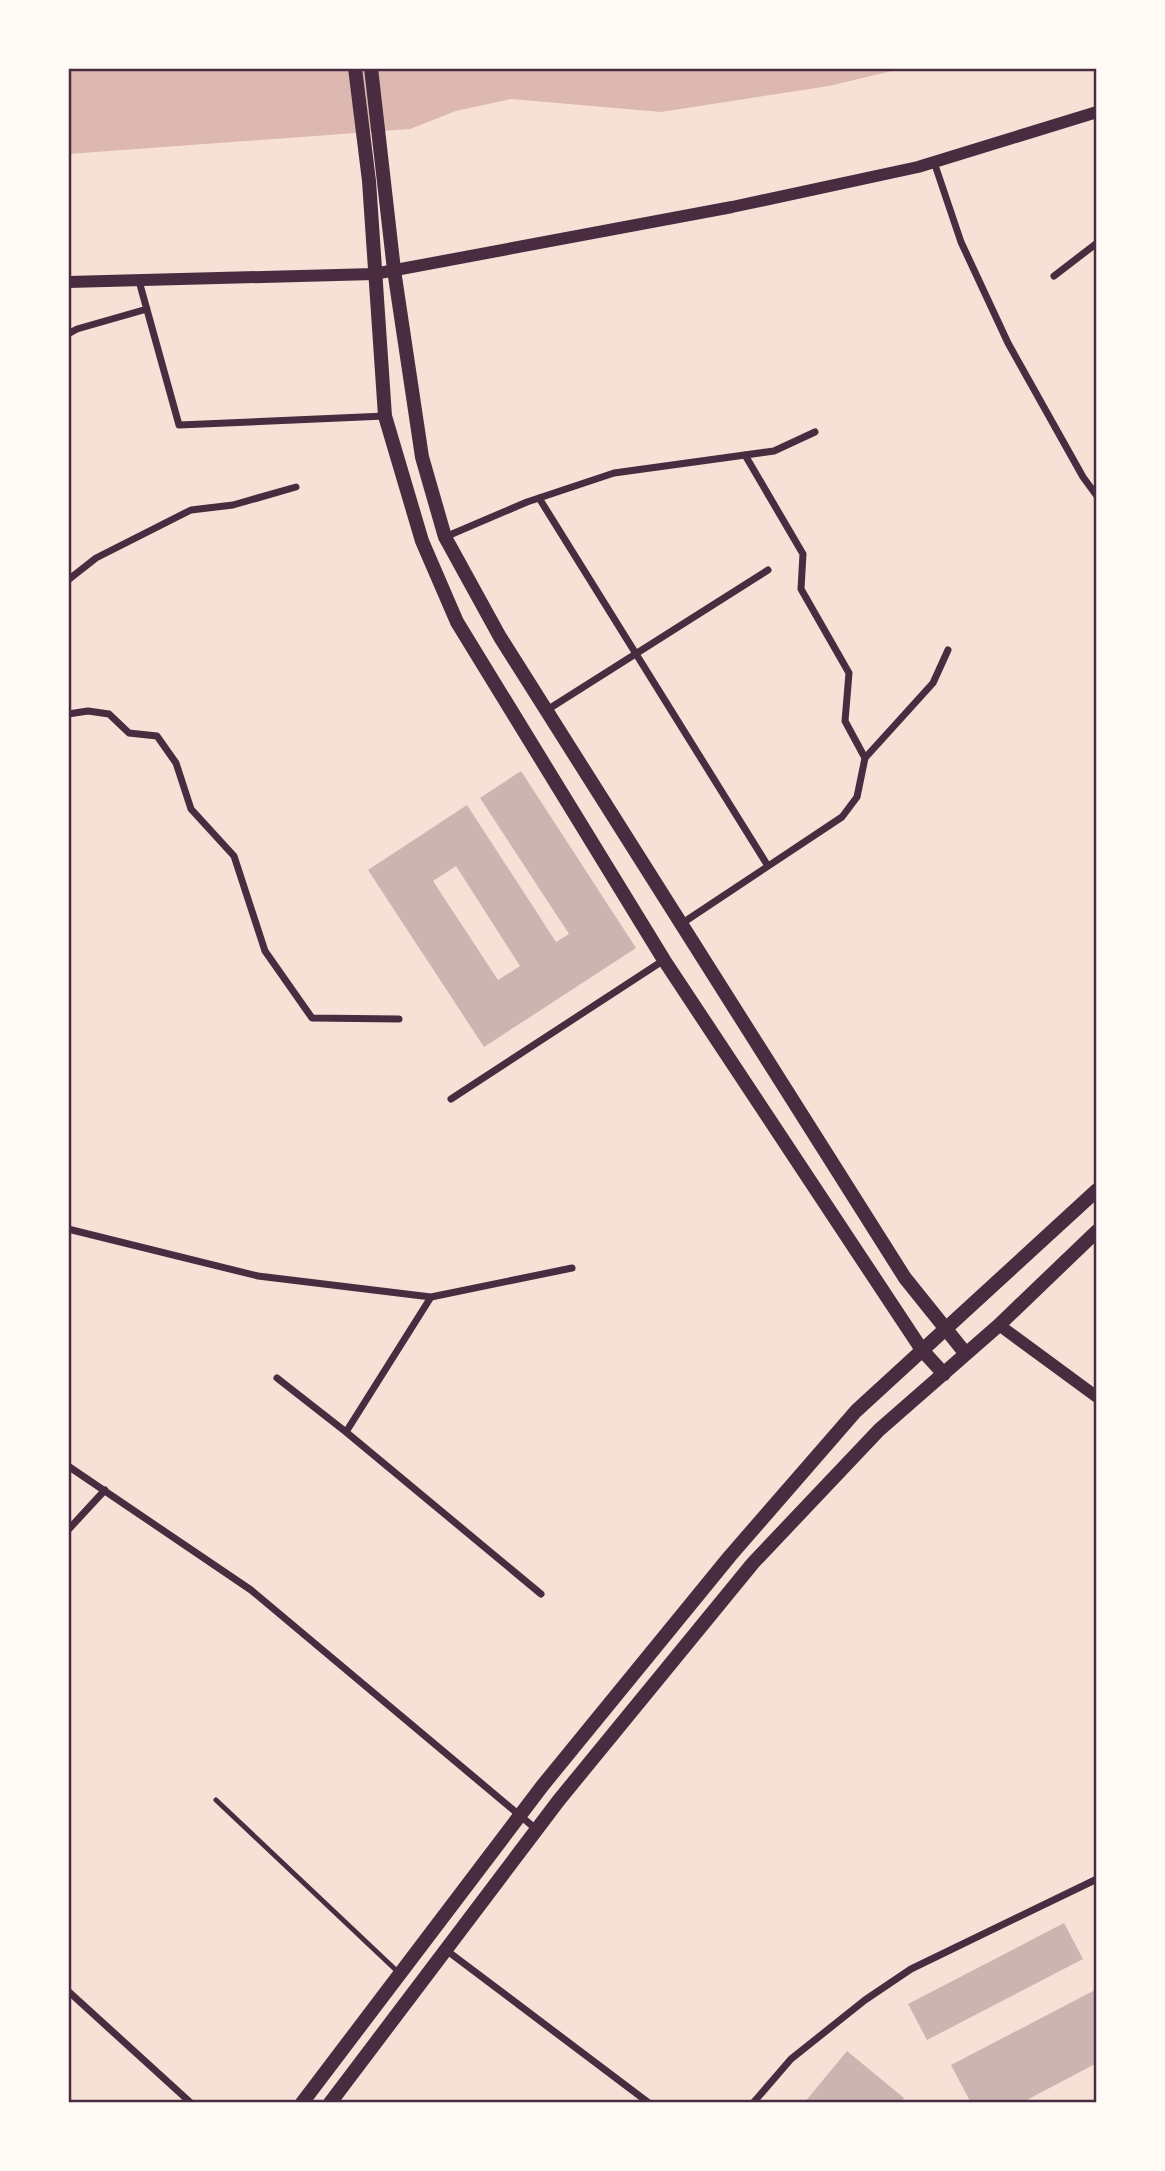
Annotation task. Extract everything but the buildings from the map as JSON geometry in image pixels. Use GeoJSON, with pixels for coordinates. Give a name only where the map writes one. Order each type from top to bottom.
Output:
{"type":"FeatureCollection","features":[{"type":"Feature","properties":{"kind":"main road"},"geometry":{"type":"LineString","coordinates":[[355,68],[369,181],[385,416],[422,541],[457,622],[664,960],[922,1350],[944,1374]]}},
{"type":"Feature","properties":{"kind":"main road"},"geometry":{"type":"LineString","coordinates":[[371,68],[394,270],[422,457],[445,537],[500,636],[905,1278],[966,1354]]}},
{"type":"Feature","properties":{"kind":"main road"},"geometry":{"type":"LineString","coordinates":[[302,2103],[519,1817],[730,1556],[856,1411],[1097,1190]]}},
{"type":"Feature","properties":{"kind":"main road"},"geometry":{"type":"LineString","coordinates":[[330,2103],[537,1829],[754,1563],[878,1430],[999,1325],[1097,1231]]}},
{"type":"Feature","properties":{"kind":"street"},"geometry":{"type":"LineString","coordinates":[[68,282],[374,274],[732,207],[934,162],[1097,112]]}},
{"type":"Feature","properties":{"kind":"street"},"geometry":{"type":"LineString","coordinates":[[934,162],[961,242],[1007,343],[1083,477],[1097,496]]}},
{"type":"Feature","properties":{"kind":"street"},"geometry":{"type":"LineString","coordinates":[[1054,276],[1097,243]]}},
{"type":"Feature","properties":{"kind":"street"},"geometry":{"type":"LineString","coordinates":[[139,281],[179,425],[385,416]]}},
{"type":"Feature","properties":{"kind":"street"},"geometry":{"type":"LineString","coordinates":[[68,334],[147,309]]}},
{"type":"Feature","properties":{"kind":"street"},"geometry":{"type":"LineString","coordinates":[[445,537],[539,498],[614,473],[774,450],[815,432]]}},
{"type":"Feature","properties":{"kind":"street"},"geometry":{"type":"LineString","coordinates":[[745,455],[803,554],[801,589],[849,673],[845,721],[865,758]]}},
{"type":"Feature","properties":{"kind":"street"},"geometry":{"type":"LineString","coordinates":[[68,580],[96,558],[191,510],[233,505],[296,487]]}},
{"type":"Feature","properties":{"kind":"street"},"geometry":{"type":"LineString","coordinates":[[539,498],[768,866]]}},
{"type":"Feature","properties":{"kind":"street"},"geometry":{"type":"LineString","coordinates":[[546,710],[768,570]]}},
{"type":"Feature","properties":{"kind":"street"},"geometry":{"type":"LineString","coordinates":[[680,925],[842,817],[857,797],[865,758],[933,683],[948,650]]}},
{"type":"Feature","properties":{"kind":"street"},"geometry":{"type":"LineString","coordinates":[[68,714],[88,711],[109,714],[129,733],[157,736],[176,763],[191,809],[233,856],[265,951],[312,1018],[398,1018]]}},
{"type":"Feature","properties":{"kind":"street"},"geometry":{"type":"LineString","coordinates":[[451,1099],[664,960]]}},
{"type":"Feature","properties":{"kind":"street"},"geometry":{"type":"LineString","coordinates":[[68,1229],[258,1276],[431,1297],[572,1268]]}},
{"type":"Feature","properties":{"kind":"street"},"geometry":{"type":"LineString","coordinates":[[346,1432],[431,1297]]}},
{"type":"Feature","properties":{"kind":"street"},"geometry":{"type":"LineString","coordinates":[[999,1325],[1097,1397]]}},
{"type":"Feature","properties":{"kind":"street"},"geometry":{"type":"LineString","coordinates":[[276,1378],[346,1432],[541,1594]]}},
{"type":"Feature","properties":{"kind":"street"},"geometry":{"type":"LineString","coordinates":[[68,1466],[251,1590],[519,1817],[537,1829]]}},
{"type":"Feature","properties":{"kind":"street"},"geometry":{"type":"LineString","coordinates":[[68,1530],[105,1490]]}},
{"type":"Feature","properties":{"kind":"street"},"geometry":{"type":"LineString","coordinates":[[753,2103],[791,2059],[865,2000],[911,1969],[1097,1879]]}},
{"type":"Feature","properties":{"kind":"street"},"geometry":{"type":"LineString","coordinates":[[446,1950],[649,2103]]}},
{"type":"Feature","properties":{"kind":"street"},"geometry":{"type":"LineString","coordinates":[[68,1991],[191,2103]]}},
{"type":"Feature","properties":{"kind":"lane"},"geometry":{"type":"LineString","coordinates":[[216,1800],[400,1974]]}},
{"type":"Feature","properties":{"kind":"shaded area"},"geometry":{"type":"Polygon","coordinates":[[[68,68],[904,68],[829,86],[661,112],[511,99],[456,111],[410,129],[68,154],[68,68]]]}}]}
